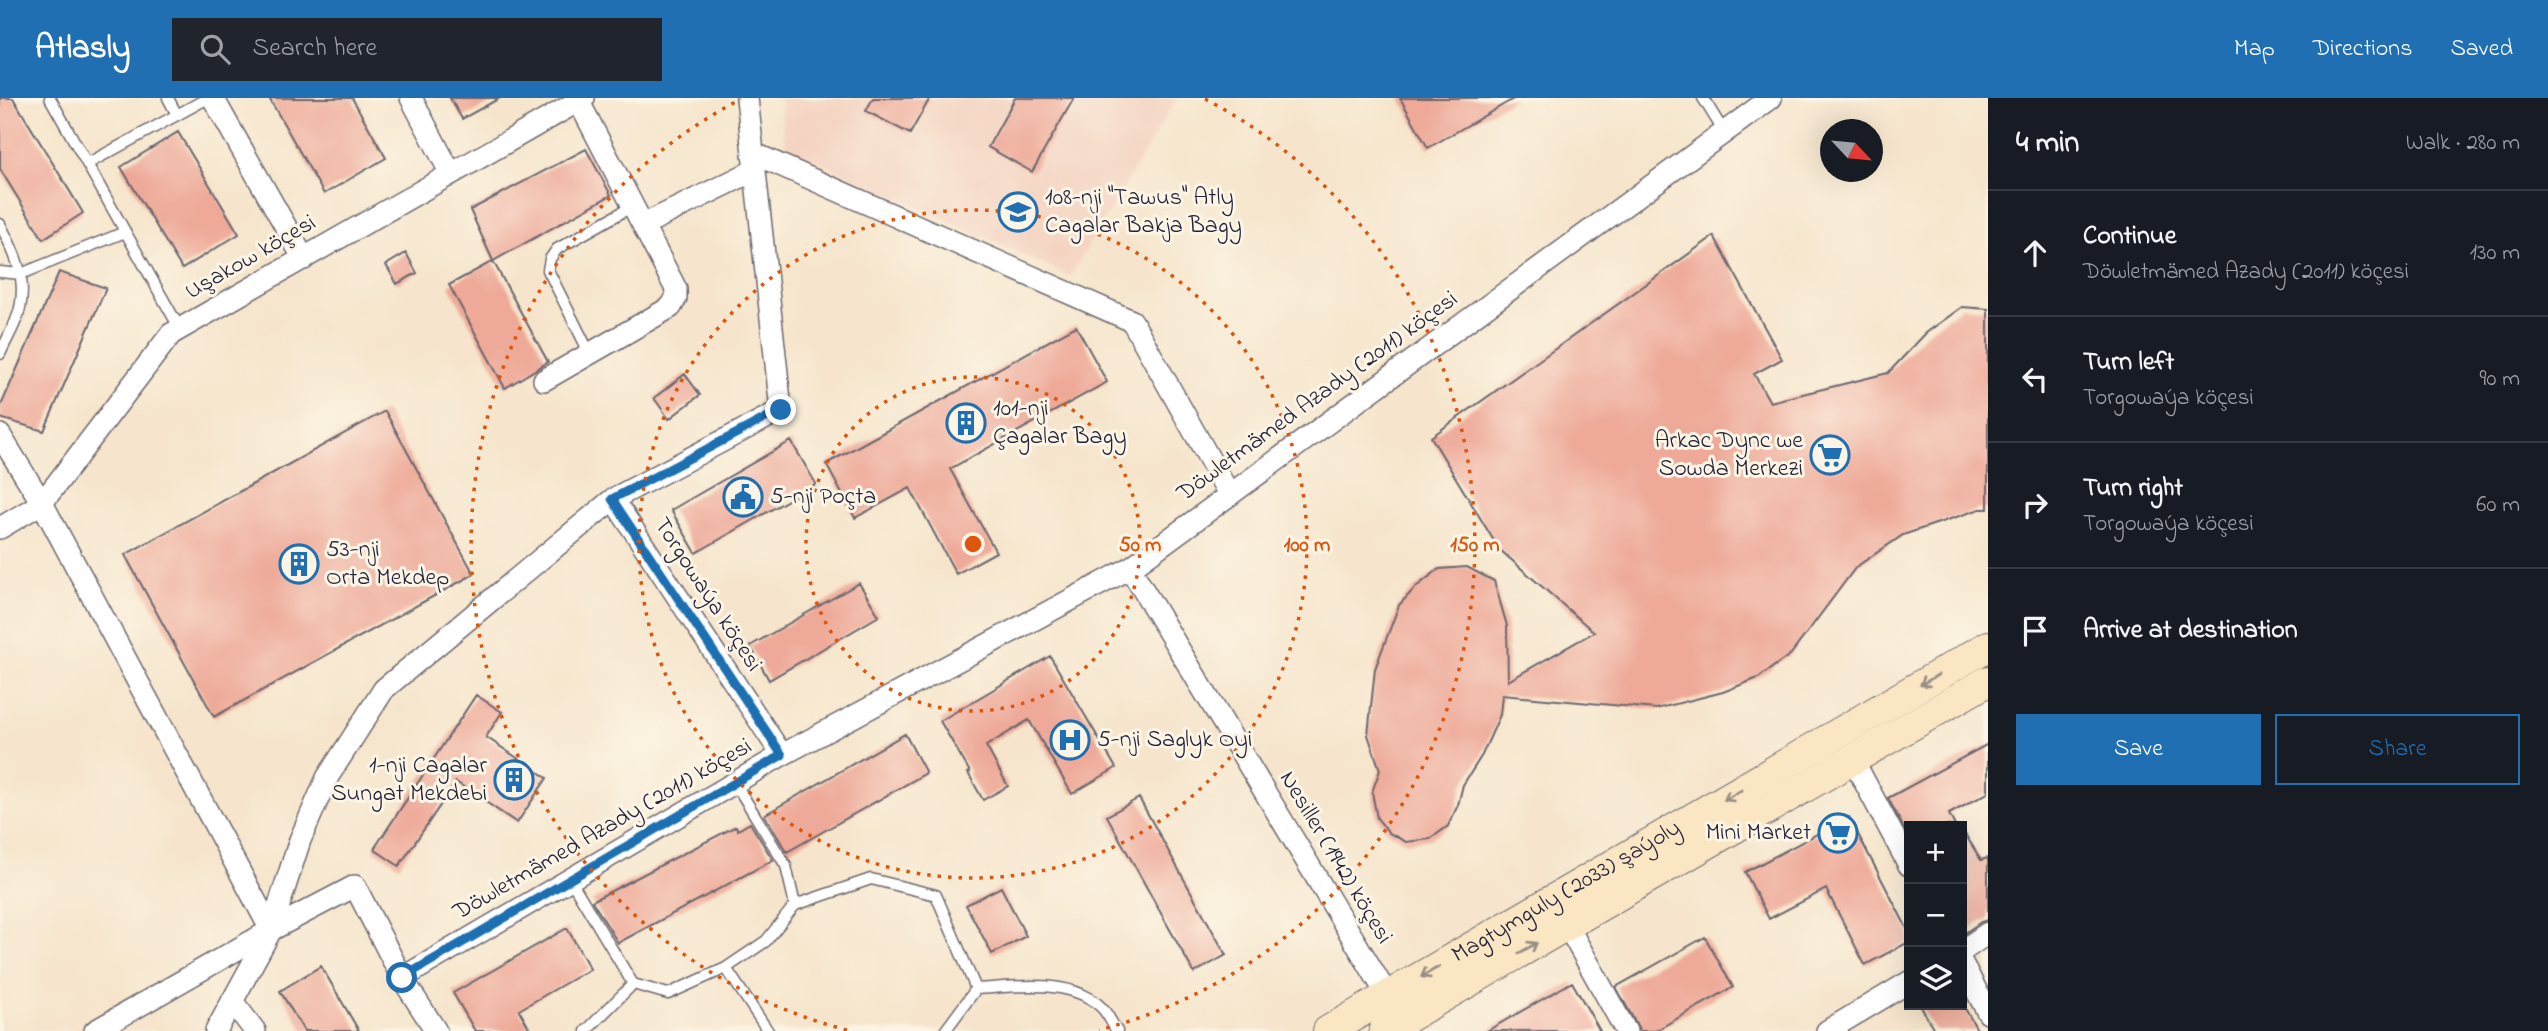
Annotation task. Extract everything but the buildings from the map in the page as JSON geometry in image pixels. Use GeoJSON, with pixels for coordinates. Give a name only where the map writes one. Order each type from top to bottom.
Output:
{"type":"FeatureCollection","features":[{"type":"Feature","properties":{"kind":"main road","name":"Magtymguly (2033) şaýoly"},"geometry":{"type":"LineString","coordinates":[[1396,1020],[1988,646]]}},
{"type":"Feature","properties":{"kind":"main road","name":"Magtymguly (2033) şaýoly"},"geometry":{"type":"LineString","coordinates":[[1328,1031],[1396,1020],[1567,925],[1988,681]]}},
{"type":"Feature","properties":{"kind":"street"},"geometry":{"type":"LineString","coordinates":[[213,98],[304,258]]}},
{"type":"Feature","properties":{"kind":"street"},"geometry":{"type":"LineString","coordinates":[[411,98],[451,174]]}},
{"type":"Feature","properties":{"kind":"street"},"geometry":{"type":"LineString","coordinates":[[216,1031],[271,930],[300,840],[327,778],[384,689],[612,499],[781,410],[747,98]]}},
{"type":"Feature","properties":{"kind":"street","name":"Döwletmämed Azady (2011) köçesi"},"geometry":{"type":"LineString","coordinates":[[402,978],[782,755],[1130,568],[1771,98]]}},
{"type":"Feature","properties":{"kind":"street"},"geometry":{"type":"LineString","coordinates":[[544,380],[671,307],[676,298],[677,289],[580,99]]}},
{"type":"Feature","properties":{"kind":"street","name":"Uşakow köçesi"},"geometry":{"type":"LineString","coordinates":[[0,528],[42,503],[171,334],[580,99]]}},
{"type":"Feature","properties":{"kind":"street"},"geometry":{"type":"LineString","coordinates":[[643,225],[754,162]]}},
{"type":"Feature","properties":{"kind":"street"},"geometry":{"type":"LineString","coordinates":[[754,162],[1132,321],[1229,494]]}},
{"type":"Feature","properties":{"kind":"street"},"geometry":{"type":"LineString","coordinates":[[0,435],[42,503],[271,930]]}},
{"type":"Feature","properties":{"kind":"street","name":"Torgowaýa köçesi"},"geometry":{"type":"LineString","coordinates":[[612,499],[782,755]]}},
{"type":"Feature","properties":{"kind":"street","name":"Nesiller (1942) köçesi"},"geometry":{"type":"LineString","coordinates":[[1130,568],[1396,1020]]}},
{"type":"Feature","properties":{"kind":"street"},"geometry":{"type":"LineString","coordinates":[[1853,760],[1904,857]]}},
{"type":"Feature","properties":{"kind":"street"},"geometry":{"type":"LineString","coordinates":[[95,1031],[271,930],[355,886],[402,978],[436,1031]]}},
{"type":"Feature","properties":{"kind":"street"},"geometry":{"type":"LineString","coordinates":[[1567,925],[1626,1031]]}},
{"type":"Feature","properties":{"kind":"street"},"geometry":{"type":"LineString","coordinates":[[1967,948],[1988,933]]}},
{"type":"Feature","properties":{"kind":"street"},"geometry":{"type":"LineString","coordinates":[[1967,973],[1988,1013]]}},
{"type":"Feature","properties":{"kind":"street"},"geometry":{"type":"LineString","coordinates":[[1827,1031],[1904,985]]}},
{"type":"Feature","properties":{"kind":"street"},"geometry":{"type":"LineString","coordinates":[[232,1001],[254,1031]]}},
{"type":"Feature","properties":{"kind":"lane"},"geometry":{"type":"LineString","coordinates":[[50,98],[180,329]]}},
{"type":"Feature","properties":{"kind":"lane"},"geometry":{"type":"LineString","coordinates":[[168,98],[177,115]]}},
{"type":"Feature","properties":{"kind":"lane"},"geometry":{"type":"LineString","coordinates":[[88,164],[208,98]]}},
{"type":"Feature","properties":{"kind":"lane"},"geometry":{"type":"LineString","coordinates":[[1703,98],[1724,132]]}},
{"type":"Feature","properties":{"kind":"lane"},"geometry":{"type":"LineString","coordinates":[[590,354],[548,270],[550,259],[557,250],[633,206]]}},
{"type":"Feature","properties":{"kind":"lane"},"geometry":{"type":"LineString","coordinates":[[0,224],[17,256],[21,274],[20,308],[0,354]]}},
{"type":"Feature","properties":{"kind":"lane"},"geometry":{"type":"LineString","coordinates":[[0,271],[21,274],[125,232]]}},
{"type":"Feature","properties":{"kind":"lane"},"geometry":{"type":"LineString","coordinates":[[735,783],[786,866],[795,905]]}},
{"type":"Feature","properties":{"kind":"lane"},"geometry":{"type":"LineString","coordinates":[[570,879],[633,984],[668,994],[726,968],[766,941],[795,905],[871,879],[936,895],[976,989]]}},
{"type":"Feature","properties":{"kind":"lane"},"geometry":{"type":"LineString","coordinates":[[726,968],[768,1031]]}},
{"type":"Feature","properties":{"kind":"lane"},"geometry":{"type":"LineString","coordinates":[[586,1031],[633,984]]}},
{"type":"Feature","properties":{"kind":"lane"},"geometry":{"type":"LineString","coordinates":[[945,1031],[976,989]]}},
{"type":"Feature","properties":{"kind":"lane"},"geometry":{"type":"LineString","coordinates":[[976,989],[1073,989],[1102,1008],[1117,1031]]}},
{"type":"Feature","properties":{"kind":"shaded area","name":"108-nji \"Tawus\" Atly Cagalar Bakja Bagy"},"geometry":{"type":"Polygon","coordinates":[[[780,98],[1177,98],[1070,276],[785,147],[780,98]]]}},
{"type":"Feature","properties":{"kind":"place","name":"108-nji \"Tawus\" Atly Cagalar Bakja Bagy"},"geometry":{"type":"Point","coordinates":[1018,212]}},
{"type":"Feature","properties":{"kind":"place","name":"101-nji Çagalar Bagy"},"geometry":{"type":"Point","coordinates":[966,423]}},
{"type":"Feature","properties":{"kind":"place","name":"Arkac Dync we Sowda Merkezi"},"geometry":{"type":"Point","coordinates":[1830,455]}},
{"type":"Feature","properties":{"kind":"place","name":"5-nji Poçta"},"geometry":{"type":"Point","coordinates":[743,497]}},
{"type":"Feature","properties":{"kind":"place","name":"53-nji Orta Mekdep"},"geometry":{"type":"Point","coordinates":[299,564]}},
{"type":"Feature","properties":{"kind":"place","name":"5-nji Saglyk Oyi"},"geometry":{"type":"Point","coordinates":[1070,740]}},
{"type":"Feature","properties":{"kind":"place","name":"1-nji Cagalar Sungat Mekdebi"},"geometry":{"type":"Point","coordinates":[514,780]}},
{"type":"Feature","properties":{"kind":"place","name":"Mini Market"},"geometry":{"type":"Point","coordinates":[1838,833]}},
{"type":"Feature","properties":{"kind":"route"},"geometry":{"type":"LineString","coordinates":[[402,978],[782,755],[612,499],[781,410]]}}]}
